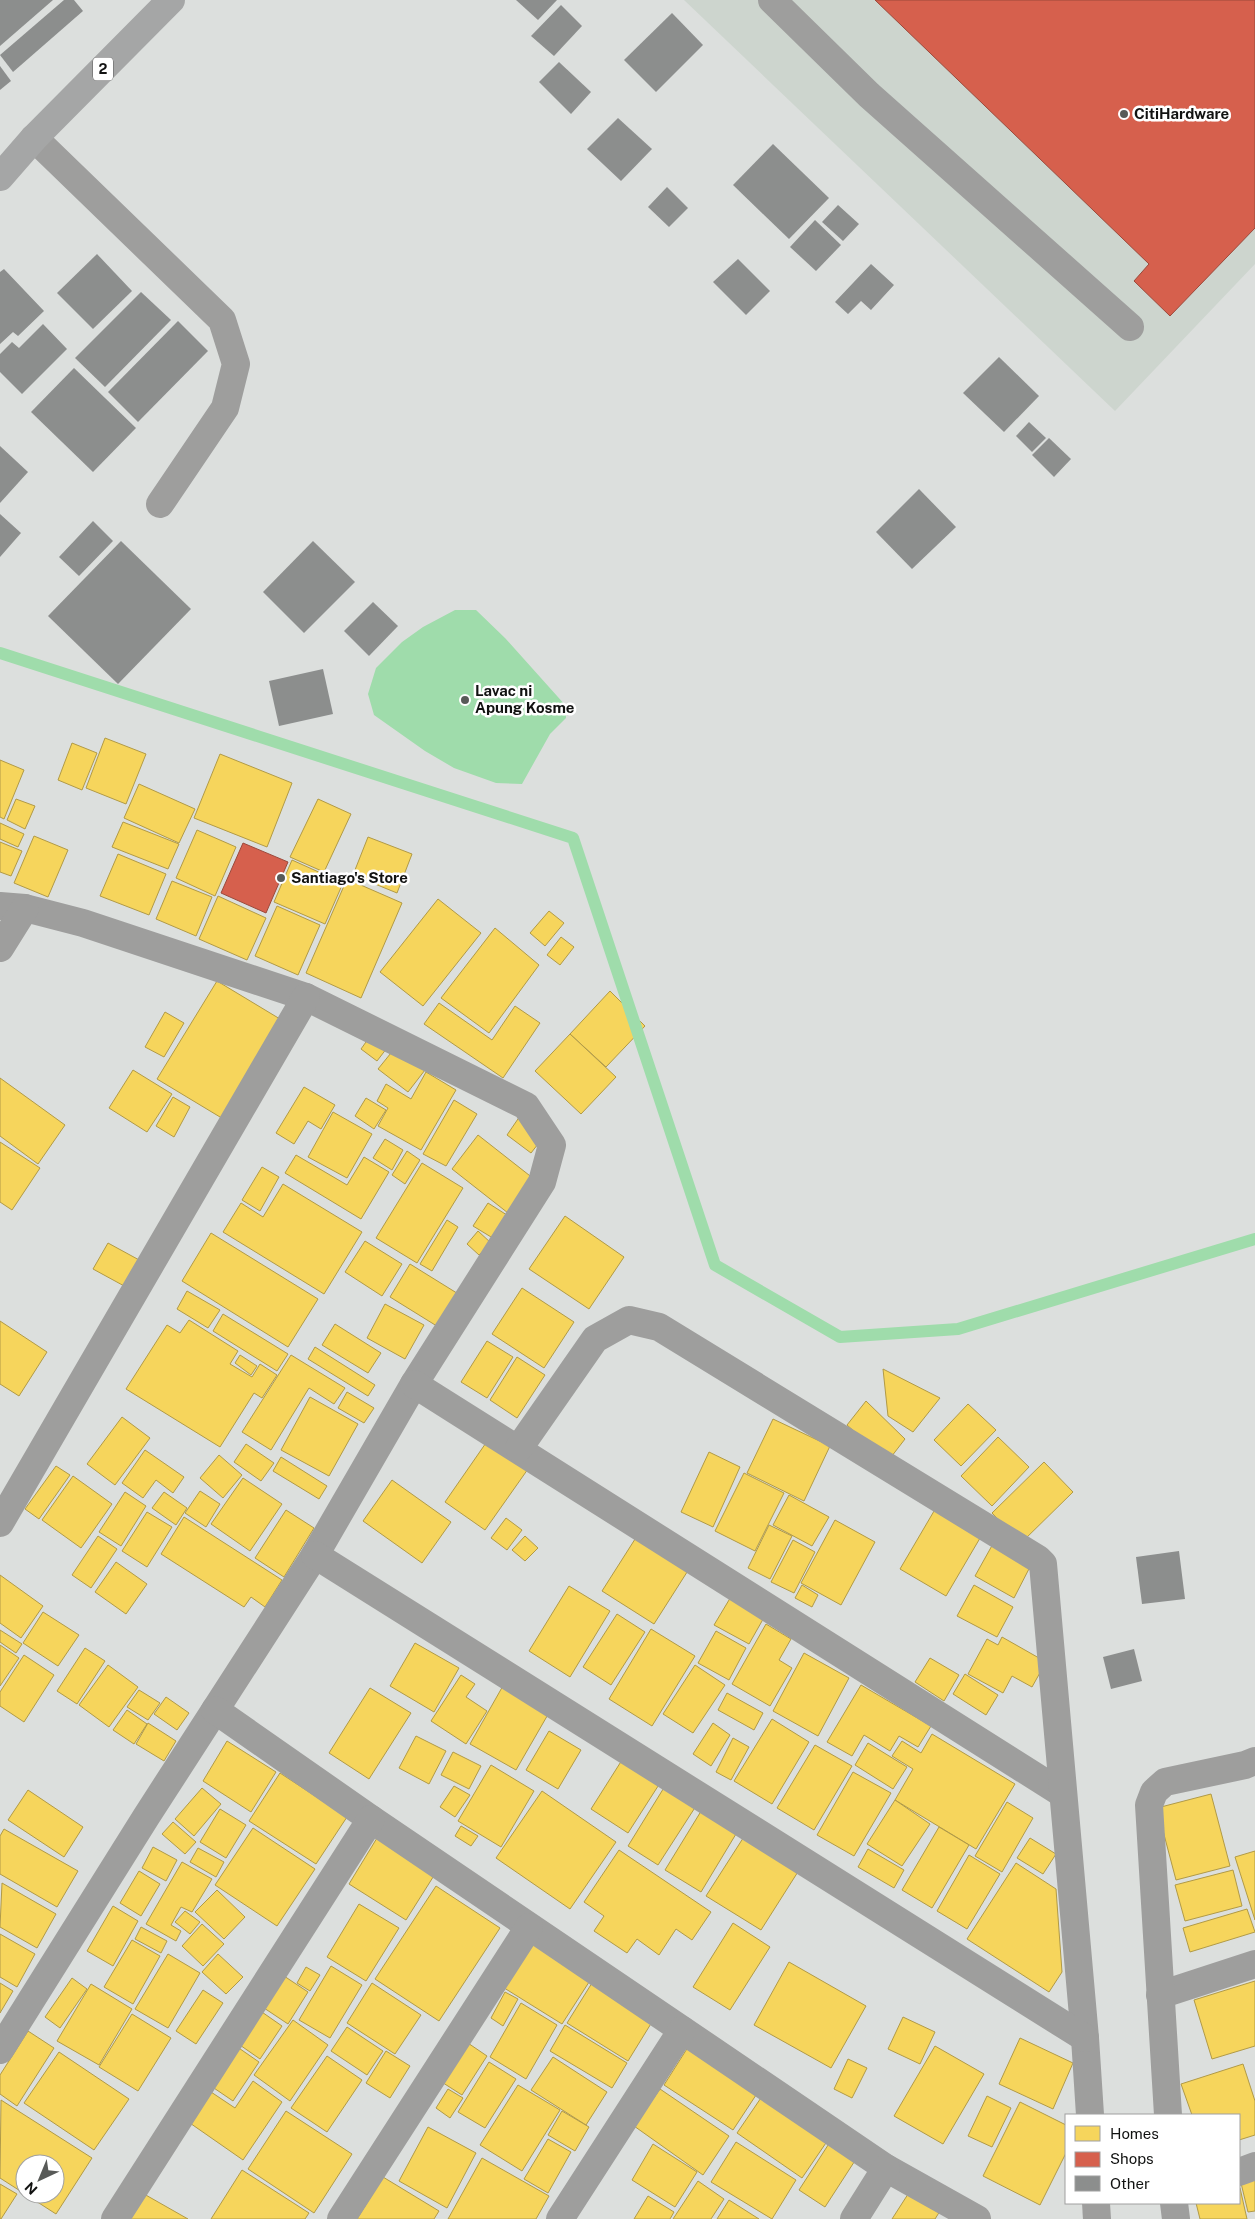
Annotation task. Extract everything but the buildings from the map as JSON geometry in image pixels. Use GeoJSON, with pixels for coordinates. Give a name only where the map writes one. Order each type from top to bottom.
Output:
{"type":"FeatureCollection","features":[{"type":"Feature","properties":{"kind":"highway","name":"2"},"geometry":{"type":"LineString","coordinates":[[0,177],[34,138],[171,0]]}},
{"type":"Feature","properties":{"kind":"street"},"geometry":{"type":"LineString","coordinates":[[772,0],[869,95],[1130,327]]}},
{"type":"Feature","properties":{"kind":"street"},"geometry":{"type":"LineString","coordinates":[[34,138],[222,320],[236,364],[225,408],[160,504]]}},
{"type":"Feature","properties":{"kind":"street"},"geometry":{"type":"LineString","coordinates":[[0,948],[12,907],[83,923],[306,997],[526,1106],[552,1145],[542,1182],[414,1384],[315,1555],[0,2050]]}},
{"type":"Feature","properties":{"kind":"street"},"geometry":{"type":"LineString","coordinates":[[0,1523],[306,997]]}},
{"type":"Feature","properties":{"kind":"street"},"geometry":{"type":"LineString","coordinates":[[518,1448],[595,1339],[629,1320],[658,1327],[1038,1559],[1043,1564],[1086,2038],[1090,2114]]}},
{"type":"Feature","properties":{"kind":"street"},"geometry":{"type":"LineString","coordinates":[[414,1384],[1063,1794]]}},
{"type":"Feature","properties":{"kind":"street"},"geometry":{"type":"LineString","coordinates":[[315,1555],[1086,2038]]}},
{"type":"Feature","properties":{"kind":"street"},"geometry":{"type":"LineString","coordinates":[[215,1710],[371,1820],[886,2168],[977,2219]]}},
{"type":"Feature","properties":{"kind":"street"},"geometry":{"type":"LineString","coordinates":[[1168,2114],[1149,1805],[1154,1792],[1165,1782],[1245,1765],[1255,1761]]}},
{"type":"Feature","properties":{"kind":"street"},"geometry":{"type":"LineString","coordinates":[[115,2219],[371,1820]]}},
{"type":"Feature","properties":{"kind":"street"},"geometry":{"type":"LineString","coordinates":[[341,2219],[529,1927]]}},
{"type":"Feature","properties":{"kind":"street"},"geometry":{"type":"LineString","coordinates":[[1160,1995],[1255,1964]]}},
{"type":"Feature","properties":{"kind":"street"},"geometry":{"type":"LineString","coordinates":[[560,2219],[682,2030]]}},
{"type":"Feature","properties":{"kind":"street"},"geometry":{"type":"LineString","coordinates":[[1240,2172],[1255,2166]]}},
{"type":"Feature","properties":{"kind":"street"},"geometry":{"type":"LineString","coordinates":[[854,2219],[886,2168]]}},
{"type":"Feature","properties":{"kind":"street"},"geometry":{"type":"LineString","coordinates":[[1096,2204],[1097,2219]]}},
{"type":"Feature","properties":{"kind":"street"},"geometry":{"type":"LineString","coordinates":[[1174,2204],[1176,2219]]}},
{"type":"Feature","properties":{"kind":"shaded area"},"geometry":{"type":"Polygon","coordinates":[[[684,0],[1255,0],[1255,264],[1115,411],[684,0]]]}},
{"type":"Feature","properties":{"kind":"shaded area","name":"Lavac ni Apung Kosme"},"geometry":{"type":"Polygon","coordinates":[[[455,610],[476,610],[505,638],[566,706],[566,718],[550,734],[522,784],[496,783],[454,768],[425,751],[374,715],[368,694],[376,668],[402,642],[423,627],[455,610]]]}},
{"type":"Feature","properties":{"kind":"waterway"},"geometry":{"type":"LineString","coordinates":[[0,653],[573,838],[715,1265],[840,1337],[958,1329],[1255,1239]]}},
{"type":"Feature","properties":{"kind":"place","name":"CitiHardware"},"geometry":{"type":"Point","coordinates":[1124,114]}},
{"type":"Feature","properties":{"kind":"place","name":"Lavac ni Apung Kosme"},"geometry":{"type":"Point","coordinates":[465,700]}},
{"type":"Feature","properties":{"kind":"place","name":"Santiago's Store"},"geometry":{"type":"Point","coordinates":[281,878]}}]}
